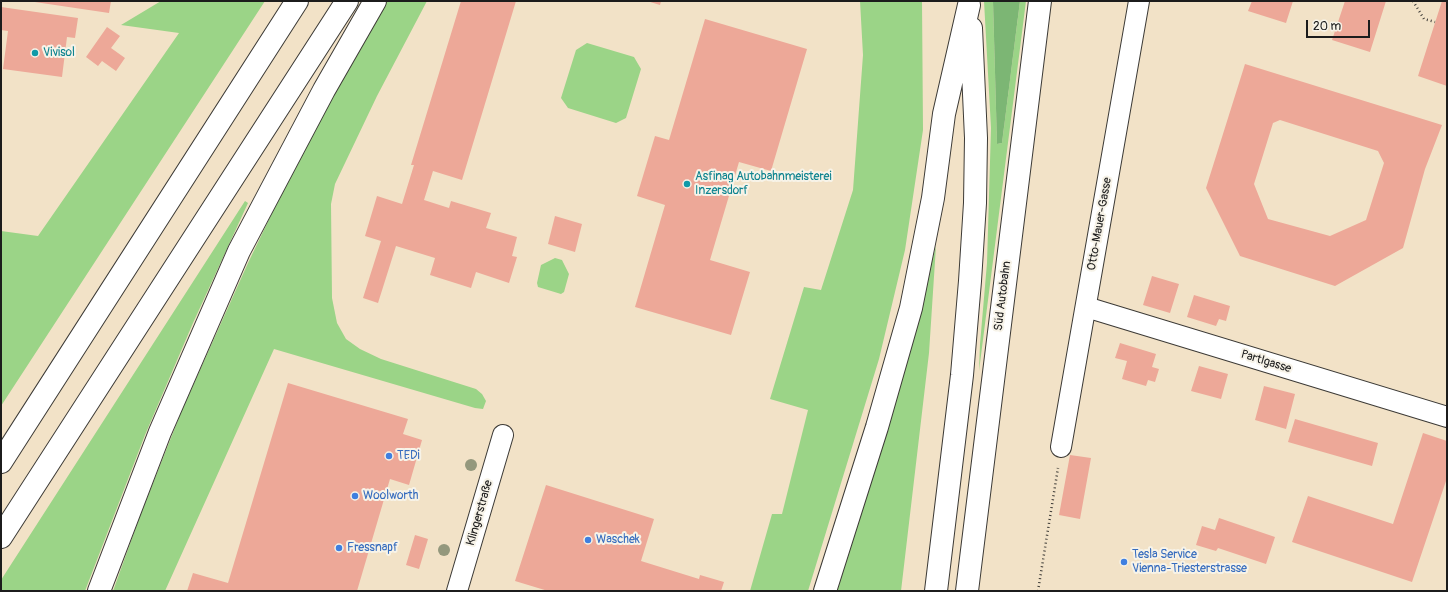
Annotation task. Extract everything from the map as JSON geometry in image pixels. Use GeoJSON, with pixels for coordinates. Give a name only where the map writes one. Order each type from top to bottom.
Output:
{"type":"FeatureCollection","features":[{"type":"Feature","properties":{"kind":"highway"},"geometry":{"type":"LineString","coordinates":[[1,462],[297,1]]}},
{"type":"Feature","properties":{"kind":"highway"},"geometry":{"type":"LineString","coordinates":[[1,537],[347,1]]}},
{"type":"Feature","properties":{"kind":"highway"},"geometry":{"type":"LineString","coordinates":[[99,591],[160,432],[239,251],[324,90],[375,1]]}},
{"type":"Feature","properties":{"kind":"highway","name":"Süd Autobahn"},"geometry":{"type":"LineString","coordinates":[[967,591],[1040,1]]}},
{"type":"Feature","properties":{"kind":"highway"},"geometry":{"type":"LineString","coordinates":[[825,591],[877,427],[911,308],[933,198],[944,114],[969,3]]}},
{"type":"Feature","properties":{"kind":"highway"},"geometry":{"type":"LineString","coordinates":[[936,591],[962,376],[974,211],[975,92],[969,3]]}},
{"type":"Feature","properties":{"kind":"street","name":"Otto-Mauer-Gasse"},"geometry":{"type":"LineString","coordinates":[[1061,447],[1139,1]]}},
{"type":"Feature","properties":{"kind":"street","name":"Partlgasse"},"geometry":{"type":"LineString","coordinates":[[1086,307],[1447,417]]}},
{"type":"Feature","properties":{"kind":"street","name":"Klingerstraße"},"geometry":{"type":"LineString","coordinates":[[457,591],[503,435]]}},
{"type":"Feature","properties":{"kind":"path"},"geometry":{"type":"LineString","coordinates":[[1414,1],[1424,19],[1435,22]]}},
{"type":"Feature","properties":{"kind":"path"},"geometry":{"type":"LineString","coordinates":[[1038,591],[1061,447]]}},
{"type":"Feature","properties":{"kind":"green space"},"geometry":{"type":"Polygon","coordinates":[[[161,1],[265,1],[1,406],[1,231],[38,236],[179,33],[121,25],[161,1]]]}},
{"type":"Feature","properties":{"kind":"green space"},"geometry":{"type":"Polygon","coordinates":[[[385,1],[427,1],[377,96],[335,184],[331,204],[332,298],[337,323],[346,339],[360,349],[381,359],[476,389],[482,394],[486,401],[483,409],[475,408],[274,349],[165,591],[113,591],[140,516],[182,410],[248,263],[288,180],[385,1]]]}},
{"type":"Feature","properties":{"kind":"green space"},"geometry":{"type":"Polygon","coordinates":[[[860,1],[922,1],[923,130],[905,250],[879,359],[808,591],[750,591],[772,514],[782,514],[808,410],[770,399],[804,287],[821,290],[853,190],[863,55],[860,1]]]}},
{"type":"Feature","properties":{"kind":"green space"},"geometry":{"type":"Polygon","coordinates":[[[984,1],[993,1],[997,144],[1002,143],[1020,1],[1026,1],[979,371],[987,263],[991,128],[984,1]]]}},
{"type":"Feature","properties":{"kind":"green space"},"geometry":{"type":"Polygon","coordinates":[[[993,1],[1020,1],[1002,143],[997,144],[993,1]]]}},
{"type":"Feature","properties":{"kind":"green space"},"geometry":{"type":"Polygon","coordinates":[[[587,43],[634,57],[641,69],[626,118],[616,123],[568,108],[561,98],[576,50],[587,43]]]}},
{"type":"Feature","properties":{"kind":"green space"},"geometry":{"type":"Polygon","coordinates":[[[245,201],[248,203],[193,323],[145,435],[85,591],[1,591],[1,580],[245,201]]]}},
{"type":"Feature","properties":{"kind":"green space"},"geometry":{"type":"Polygon","coordinates":[[[936,246],[929,353],[901,591],[835,591],[898,391],[936,246]]]}},
{"type":"Feature","properties":{"kind":"green space"},"geometry":{"type":"Polygon","coordinates":[[[555,258],[562,260],[569,274],[564,292],[561,294],[538,287],[537,283],[541,265],[555,258]]]}},
{"type":"Feature","properties":{"kind":"building"},"geometry":{"type":"Polygon","coordinates":[[[28,1],[111,1],[109,13],[28,1]]]}},
{"type":"Feature","properties":{"kind":"building"},"geometry":{"type":"Polygon","coordinates":[[[461,1],[516,1],[462,180],[433,171],[424,200],[449,208],[451,201],[491,213],[486,228],[517,237],[512,256],[517,257],[509,283],[476,272],[471,288],[430,275],[435,258],[396,246],[378,303],[363,298],[381,241],[365,236],[377,196],[402,204],[414,165],[411,165],[461,1]]]}},
{"type":"Feature","properties":{"kind":"building"},"geometry":{"type":"Polygon","coordinates":[[[647,1],[661,1],[660,5],[647,1]]]}},
{"type":"Feature","properties":{"kind":"building"},"geometry":{"type":"Polygon","coordinates":[[[1252,1],[1293,1],[1286,23],[1248,11],[1252,1]]]}},
{"type":"Feature","properties":{"kind":"building"},"geometry":{"type":"Polygon","coordinates":[[[1345,1],[1386,1],[1370,52],[1332,40],[1345,1]]]}},
{"type":"Feature","properties":{"kind":"building"},"geometry":{"type":"Polygon","coordinates":[[[1442,1],[1447,1],[1447,86],[1418,76],[1442,1]]]}},
{"type":"Feature","properties":{"kind":"building","name":"Vivisol"},"geometry":{"type":"Polygon","coordinates":[[[1,7],[78,18],[75,38],[67,37],[62,77],[3,69],[8,31],[1,30],[1,7]]]}},
{"type":"Feature","properties":{"kind":"building","name":"Asfinag Autobahnmeisterei Inzersdorf"},"geometry":{"type":"Polygon","coordinates":[[[705,19],[807,49],[771,171],[739,162],[710,260],[750,272],[731,335],[635,307],[665,205],[637,196],[655,136],[669,140],[705,19]]]}},
{"type":"Feature","properties":{"kind":"building"},"geometry":{"type":"Polygon","coordinates":[[[107,27],[120,36],[111,48],[125,58],[116,71],[102,61],[98,66],[86,57],[107,27]]]}},
{"type":"Feature","properties":{"kind":"building"},"geometry":{"type":"Polygon","coordinates":[[[1245,64],[1442,125],[1425,169],[1403,248],[1335,286],[1240,256],[1206,188],[1245,64]],[[1280,120],[1273,123],[1254,184],[1268,219],[1330,236],[1366,220],[1384,163],[1378,151],[1280,120]]]}},
{"type":"Feature","properties":{"kind":"building"},"geometry":{"type":"Polygon","coordinates":[[[555,216],[582,224],[575,252],[548,244],[555,216]]]}},
{"type":"Feature","properties":{"kind":"building"},"geometry":{"type":"Polygon","coordinates":[[[1152,276],[1179,284],[1170,313],[1143,305],[1152,276]]]}},
{"type":"Feature","properties":{"kind":"building"},"geometry":{"type":"Polygon","coordinates":[[[1194,295],[1230,306],[1226,321],[1219,319],[1216,326],[1187,317],[1194,295]]]}},
{"type":"Feature","properties":{"kind":"building"},"geometry":{"type":"Polygon","coordinates":[[[1120,343],[1156,354],[1152,367],[1159,369],[1155,382],[1148,380],[1146,386],[1122,379],[1127,361],[1115,358],[1120,343]]]}},
{"type":"Feature","properties":{"kind":"building"},"geometry":{"type":"Polygon","coordinates":[[[1199,366],[1228,374],[1221,399],[1191,391],[1199,366]]]}},
{"type":"Feature","properties":{"kind":"building"},"geometry":{"type":"Polygon","coordinates":[[[288,383],[408,419],[403,434],[422,440],[409,485],[390,479],[357,591],[187,591],[193,573],[228,583],[288,383]]]}},
{"type":"Feature","properties":{"kind":"building"},"geometry":{"type":"Polygon","coordinates":[[[1264,386],[1295,394],[1286,429],[1255,420],[1264,386]]]}},
{"type":"Feature","properties":{"kind":"building"},"geometry":{"type":"Polygon","coordinates":[[[1295,419],[1378,443],[1372,466],[1288,442],[1295,419]]]}},
{"type":"Feature","properties":{"kind":"building"},"geometry":{"type":"Polygon","coordinates":[[[1423,433],[1447,441],[1447,478],[1412,582],[1292,542],[1308,496],[1393,524],[1423,433]]]}},
{"type":"Feature","properties":{"kind":"building"},"geometry":{"type":"Polygon","coordinates":[[[1070,455],[1091,458],[1080,519],[1059,515],[1070,455]]]}},
{"type":"Feature","properties":{"kind":"building","name":"Waschek"},"geometry":{"type":"Polygon","coordinates":[[[546,485],[654,519],[641,561],[699,579],[700,575],[724,582],[721,591],[548,591],[515,581],[546,485]]]}},
{"type":"Feature","properties":{"kind":"building"},"geometry":{"type":"Polygon","coordinates":[[[1219,518],[1275,537],[1266,564],[1218,548],[1216,551],[1196,545],[1202,526],[1215,530],[1219,518]]]}},
{"type":"Feature","properties":{"kind":"building"},"geometry":{"type":"Polygon","coordinates":[[[415,535],[428,539],[419,569],[406,565],[415,535]]]}},
{"type":"Feature","properties":{"kind":"place","name":"Vivisol"},"geometry":{"type":"Point","coordinates":[35,53]}},
{"type":"Feature","properties":{"kind":"place","name":"Asfinag Autobahnmeisterei Inzersdorf"},"geometry":{"type":"Point","coordinates":[687,184]}},
{"type":"Feature","properties":{"kind":"place","name":"TEDi"},"geometry":{"type":"Point","coordinates":[389,456]}},
{"type":"Feature","properties":{"kind":"place","name":"Woolworth"},"geometry":{"type":"Point","coordinates":[355,496]}},
{"type":"Feature","properties":{"kind":"place","name":"Waschek"},"geometry":{"type":"Point","coordinates":[588,540]}},
{"type":"Feature","properties":{"kind":"place","name":"Fressnapf"},"geometry":{"type":"Point","coordinates":[339,548]}},
{"type":"Feature","properties":{"kind":"place","name":"Tesla Service Vienna-Triesterstrasse"},"geometry":{"type":"Point","coordinates":[1124,562]}}]}
